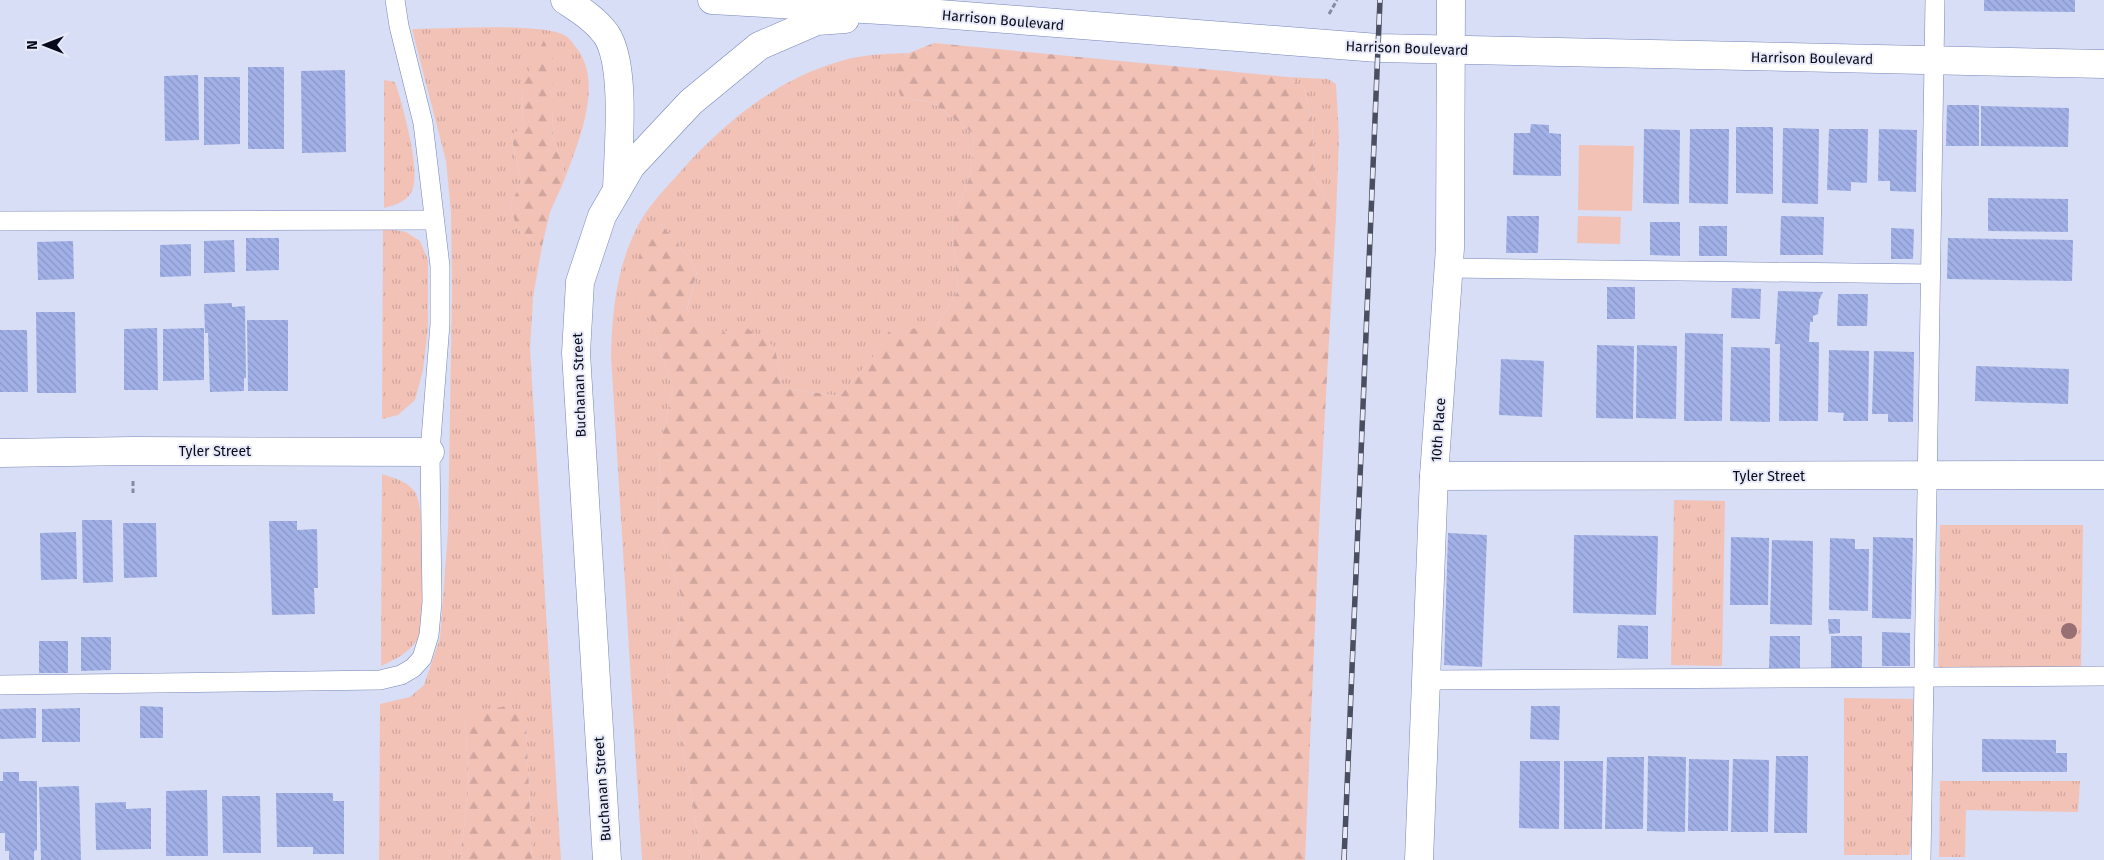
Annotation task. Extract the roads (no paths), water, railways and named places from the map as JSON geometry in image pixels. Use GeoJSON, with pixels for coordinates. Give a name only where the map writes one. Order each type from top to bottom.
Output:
{"type":"FeatureCollection","features":[{"type":"Feature","properties":{"kind":"street"},"geometry":{"type":"LineString","coordinates":[[565,0],[594,20],[607,36],[614,55],[620,81],[617,191]]}},
{"type":"Feature","properties":{"kind":"street","name":"Harrison Boulevard"},"geometry":{"type":"LineString","coordinates":[[712,0],[914,12],[1354,47],[2104,64]]}},
{"type":"Feature","properties":{"kind":"street","name":"10th Place"},"geometry":{"type":"LineString","coordinates":[[1418,860],[1434,476],[1449,268],[1451,0]]}},
{"type":"Feature","properties":{"kind":"street","name":"Buchanan Street"},"geometry":{"type":"LineString","coordinates":[[607,860],[576,353],[580,282],[602,216],[631,166],[691,102],[760,46],[817,21],[914,12]]}},
{"type":"Feature","properties":{"kind":"street","name":"Tyler Street"},"geometry":{"type":"LineString","coordinates":[[0,453],[133,451],[430,452]]}},
{"type":"Feature","properties":{"kind":"street","name":"Tyler Street"},"geometry":{"type":"LineString","coordinates":[[1434,476],[2104,475]]}},
{"type":"Feature","properties":{"kind":"lane"},"geometry":{"type":"LineString","coordinates":[[0,685],[380,680],[401,675],[413,668],[422,658],[429,635],[432,602],[430,452],[440,324],[440,266],[433,220],[423,123],[399,26],[395,0]]}},
{"type":"Feature","properties":{"kind":"lane"},"geometry":{"type":"LineString","coordinates":[[1921,860],[1935,0]]}},
{"type":"Feature","properties":{"kind":"lane"},"geometry":{"type":"LineString","coordinates":[[0,221],[433,220]]}},
{"type":"Feature","properties":{"kind":"lane"},"geometry":{"type":"LineString","coordinates":[[1449,268],[1930,274]]}},
{"type":"Feature","properties":{"kind":"lane"},"geometry":{"type":"LineString","coordinates":[[1427,680],[2104,676]]}},
{"type":"Feature","properties":{"kind":"railway"},"geometry":{"type":"LineString","coordinates":[[1344,860],[1380,0]]}}]}
